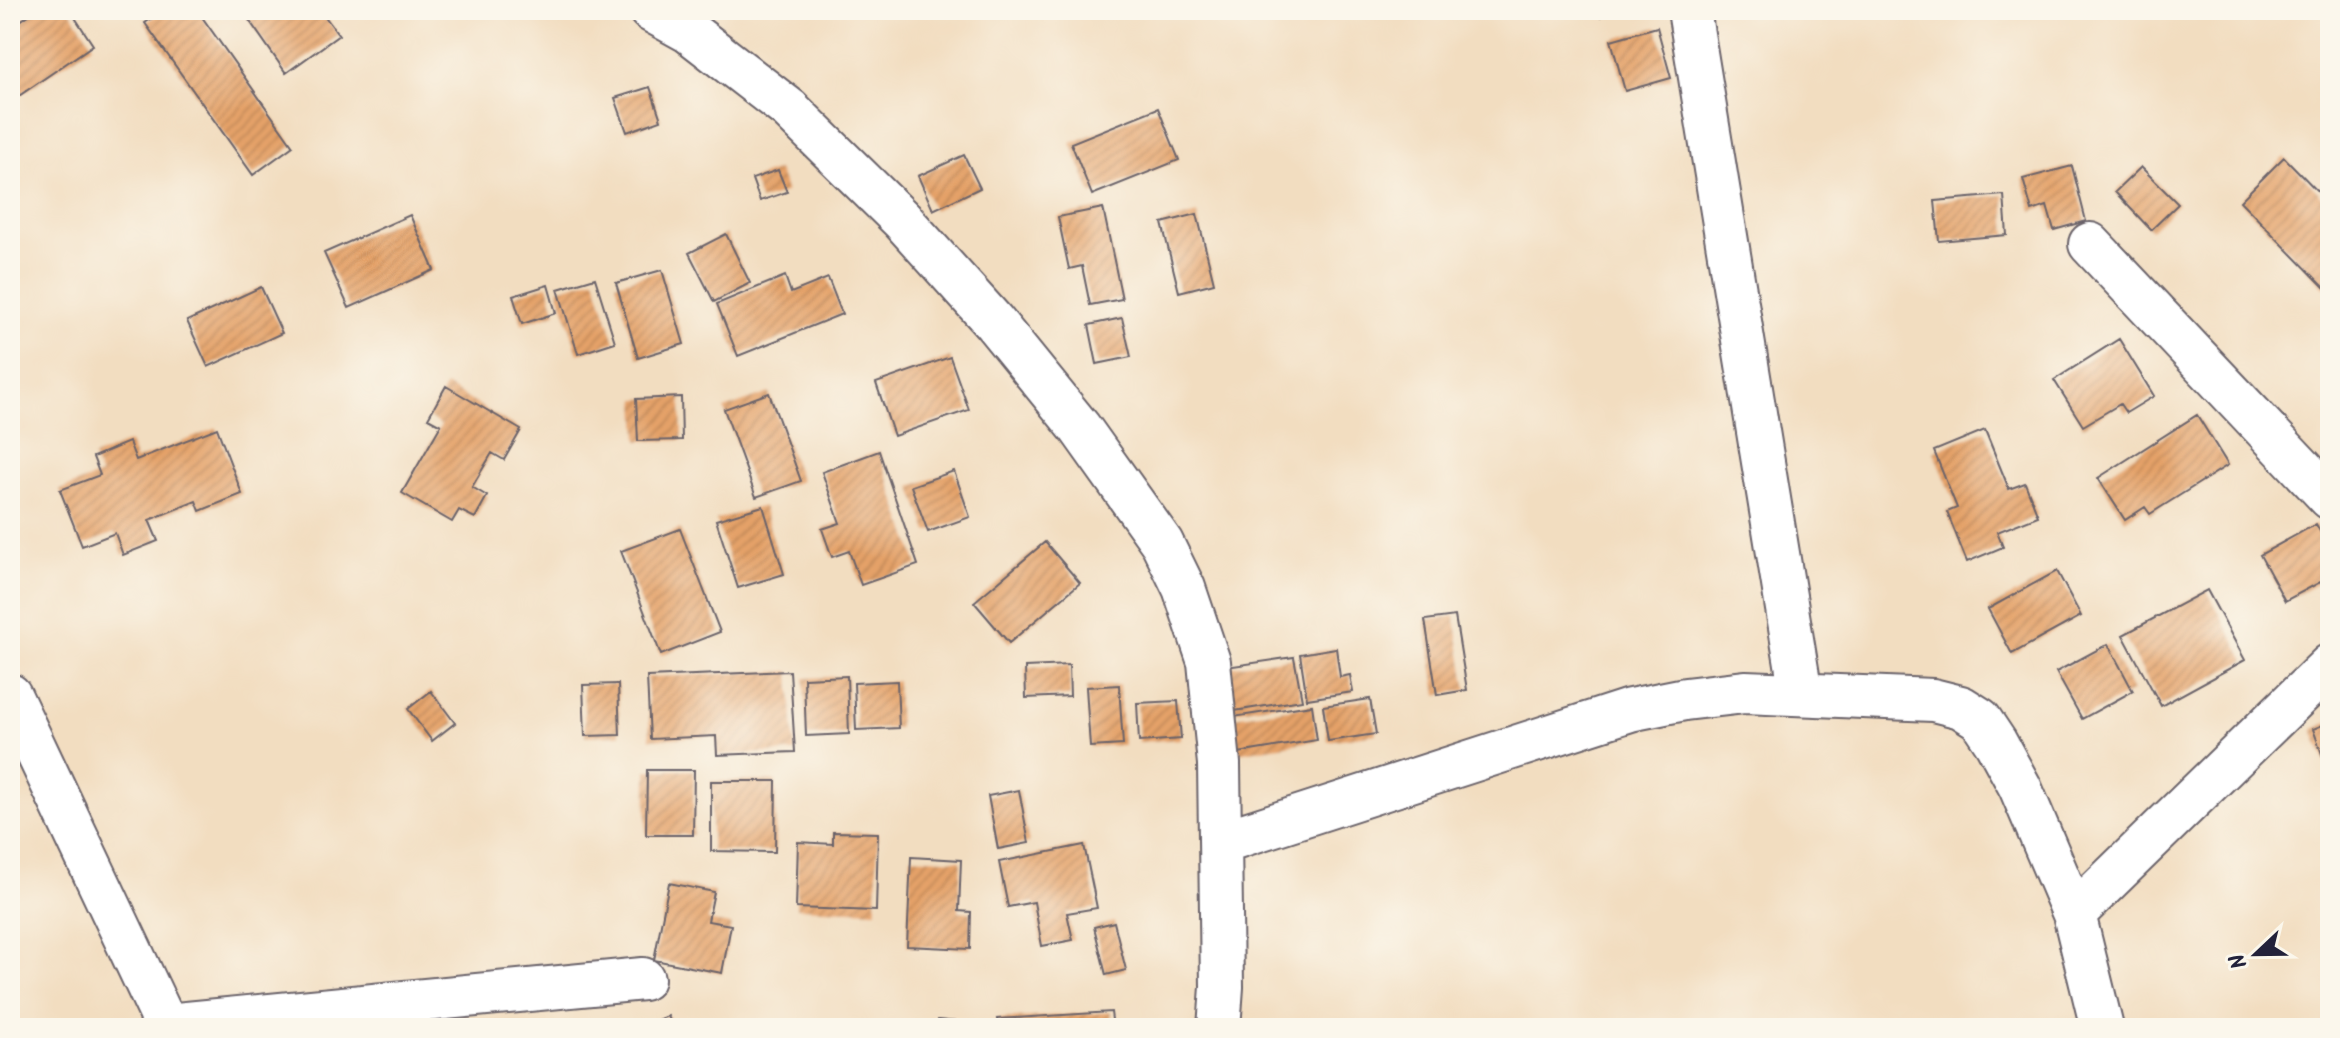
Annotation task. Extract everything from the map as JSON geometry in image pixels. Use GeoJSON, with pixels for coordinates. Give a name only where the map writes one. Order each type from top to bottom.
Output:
{"type":"FeatureCollection","features":[{"type":"Feature","properties":{"kind":"street"},"geometry":{"type":"LineString","coordinates":[[650,10],[688,31],[789,109],[902,220],[993,321],[1080,428],[1162,543],[1184,588],[1209,662],[1219,764],[1222,987],[1219,1028]]}},
{"type":"Feature","properties":{"kind":"street"},"geometry":{"type":"LineString","coordinates":[[1689,10],[1801,694]]}},
{"type":"Feature","properties":{"kind":"street"},"geometry":{"type":"LineString","coordinates":[[2090,244],[2330,498]]}},
{"type":"Feature","properties":{"kind":"street"},"geometry":{"type":"LineString","coordinates":[[2074,914],[2330,665]]}},
{"type":"Feature","properties":{"kind":"street"},"geometry":{"type":"LineString","coordinates":[[1221,842],[1630,710],[1685,699],[1745,692],[1933,700],[1961,707],[1980,719],[2020,787],[2074,914],[2102,1028]]}},
{"type":"Feature","properties":{"kind":"street"},"geometry":{"type":"LineString","coordinates":[[10,695],[165,1027],[643,979]]}},
{"type":"Feature","properties":{"kind":"building"},"geometry":{"type":"Polygon","coordinates":[[[36,10],[70,10],[93,45],[10,102],[10,12],[13,11],[20,21],[36,10]]]}},
{"type":"Feature","properties":{"kind":"building"},"geometry":{"type":"Polygon","coordinates":[[[164,10],[197,10],[293,146],[253,175],[145,23],[164,10]]]}},
{"type":"Feature","properties":{"kind":"building"},"geometry":{"type":"Polygon","coordinates":[[[242,10],[320,10],[339,35],[286,73],[242,10]]]}},
{"type":"Feature","properties":{"kind":"building"},"geometry":{"type":"Polygon","coordinates":[[[1597,10],[1622,10],[1622,11],[1599,17],[1597,10]]]}},
{"type":"Feature","properties":{"kind":"building"},"geometry":{"type":"Polygon","coordinates":[[[1657,27],[1671,78],[1625,91],[1611,40],[1657,27]]]}},
{"type":"Feature","properties":{"kind":"building"},"geometry":{"type":"Polygon","coordinates":[[[650,87],[661,120],[627,132],[615,98],[650,87]]]}},
{"type":"Feature","properties":{"kind":"building"},"geometry":{"type":"Polygon","coordinates":[[[1158,108],[1179,160],[1092,195],[1071,143],[1158,108]]]}},
{"type":"Feature","properties":{"kind":"building"},"geometry":{"type":"Polygon","coordinates":[[[964,155],[980,188],[933,210],[918,176],[964,155]]]}},
{"type":"Feature","properties":{"kind":"building"},"geometry":{"type":"Polygon","coordinates":[[[2284,157],[2330,204],[2330,282],[2325,288],[2240,201],[2284,157]]]}},
{"type":"Feature","properties":{"kind":"building"},"geometry":{"type":"Polygon","coordinates":[[[2072,166],[2086,221],[2054,230],[2047,206],[2032,211],[2023,179],[2072,166]]]}},
{"type":"Feature","properties":{"kind":"building"},"geometry":{"type":"Polygon","coordinates":[[[2141,167],[2178,204],[2151,230],[2115,192],[2141,167]]]}},
{"type":"Feature","properties":{"kind":"building"},"geometry":{"type":"Polygon","coordinates":[[[778,170],[787,192],[760,201],[752,179],[778,170]]]}},
{"type":"Feature","properties":{"kind":"building"},"geometry":{"type":"Polygon","coordinates":[[[2004,195],[2007,235],[1939,241],[1935,201],[2004,195]]]}},
{"type":"Feature","properties":{"kind":"building"},"geometry":{"type":"Polygon","coordinates":[[[1103,208],[1122,299],[1090,305],[1082,266],[1069,269],[1058,217],[1103,208]]]}},
{"type":"Feature","properties":{"kind":"building"},"geometry":{"type":"Polygon","coordinates":[[[1197,214],[1214,283],[1179,292],[1162,223],[1197,214]]]}},
{"type":"Feature","properties":{"kind":"building"},"geometry":{"type":"Polygon","coordinates":[[[410,215],[434,270],[349,308],[324,253],[410,215]]]}},
{"type":"Feature","properties":{"kind":"building"},"geometry":{"type":"Polygon","coordinates":[[[726,234],[750,283],[714,302],[689,253],[726,234]]]}},
{"type":"Feature","properties":{"kind":"building"},"geometry":{"type":"Polygon","coordinates":[[[662,270],[684,344],[638,358],[616,283],[662,270]]]}},
{"type":"Feature","properties":{"kind":"building"},"geometry":{"type":"Polygon","coordinates":[[[785,276],[791,293],[828,278],[842,314],[738,356],[717,304],[785,276]]]}},
{"type":"Feature","properties":{"kind":"building"},"geometry":{"type":"Polygon","coordinates":[[[595,278],[615,342],[578,354],[558,289],[595,278]]]}},
{"type":"Feature","properties":{"kind":"building"},"geometry":{"type":"Polygon","coordinates":[[[548,285],[556,313],[522,324],[513,296],[548,285]]]}},
{"type":"Feature","properties":{"kind":"building"},"geometry":{"type":"Polygon","coordinates":[[[261,287],[282,333],[208,367],[187,321],[261,287]]]}},
{"type":"Feature","properties":{"kind":"building"},"geometry":{"type":"Polygon","coordinates":[[[1122,318],[1131,357],[1097,364],[1089,325],[1122,318]]]}},
{"type":"Feature","properties":{"kind":"building"},"geometry":{"type":"Polygon","coordinates":[[[2119,339],[2154,396],[2126,413],[2120,404],[2083,426],[2054,380],[2119,339]]]}},
{"type":"Feature","properties":{"kind":"building"},"geometry":{"type":"Polygon","coordinates":[[[950,357],[969,410],[894,436],[876,383],[950,357]]]}},
{"type":"Feature","properties":{"kind":"building"},"geometry":{"type":"Polygon","coordinates":[[[446,386],[521,430],[504,460],[492,453],[472,487],[487,496],[475,518],[459,510],[452,522],[402,493],[441,425],[428,418],[446,386]]]}},
{"type":"Feature","properties":{"kind":"building"},"geometry":{"type":"Polygon","coordinates":[[[769,393],[801,481],[756,497],[724,409],[769,393]]]}},
{"type":"Feature","properties":{"kind":"building"},"geometry":{"type":"Polygon","coordinates":[[[681,397],[682,440],[638,441],[636,399],[681,397]]]}},
{"type":"Feature","properties":{"kind":"building"},"geometry":{"type":"Polygon","coordinates":[[[2197,415],[2228,465],[2150,514],[2145,507],[2125,520],[2098,478],[2197,415]]]}},
{"type":"Feature","properties":{"kind":"building"},"geometry":{"type":"Polygon","coordinates":[[[217,428],[242,494],[200,511],[196,501],[149,520],[158,541],[123,555],[115,533],[82,546],[60,490],[100,475],[93,457],[129,442],[136,460],[217,428]]]}},
{"type":"Feature","properties":{"kind":"building"},"geometry":{"type":"Polygon","coordinates":[[[1985,430],[2009,489],[2025,483],[2038,516],[1997,532],[2003,547],[1967,562],[1947,512],[1957,508],[1934,451],[1985,430]]]}},
{"type":"Feature","properties":{"kind":"building"},"geometry":{"type":"Polygon","coordinates":[[[879,451],[918,565],[861,585],[849,551],[832,557],[822,529],[840,523],[822,472],[879,451]]]}},
{"type":"Feature","properties":{"kind":"building"},"geometry":{"type":"Polygon","coordinates":[[[954,471],[970,517],[928,532],[911,486],[954,471]]]}},
{"type":"Feature","properties":{"kind":"building"},"geometry":{"type":"Polygon","coordinates":[[[763,506],[784,574],[738,588],[716,520],[763,506]]]}},
{"type":"Feature","properties":{"kind":"building"},"geometry":{"type":"Polygon","coordinates":[[[2316,524],[2330,550],[2330,577],[2285,601],[2260,555],[2316,524]]]}},
{"type":"Feature","properties":{"kind":"building"},"geometry":{"type":"Polygon","coordinates":[[[680,529],[720,632],[661,655],[621,551],[680,529]]]}},
{"type":"Feature","properties":{"kind":"building"},"geometry":{"type":"Polygon","coordinates":[[[1045,542],[1080,583],[1009,643],[974,602],[1045,542]]]}},
{"type":"Feature","properties":{"kind":"building"},"geometry":{"type":"Polygon","coordinates":[[[2057,571],[2081,616],[2012,654],[1988,609],[2057,571]]]}},
{"type":"Feature","properties":{"kind":"building"},"geometry":{"type":"Polygon","coordinates":[[[2207,590],[2245,660],[2161,706],[2123,635],[2207,590]]]}},
{"type":"Feature","properties":{"kind":"building"},"geometry":{"type":"Polygon","coordinates":[[[1455,616],[1467,690],[1437,695],[1425,620],[1455,616]]]}},
{"type":"Feature","properties":{"kind":"building"},"geometry":{"type":"Polygon","coordinates":[[[2108,644],[2133,691],[2082,719],[2056,672],[2108,644]]]}},
{"type":"Feature","properties":{"kind":"building"},"geometry":{"type":"Polygon","coordinates":[[[1336,648],[1340,677],[1350,675],[1353,692],[1307,699],[1300,654],[1336,648]]]}},
{"type":"Feature","properties":{"kind":"building"},"geometry":{"type":"Polygon","coordinates":[[[1294,657],[1302,700],[1234,711],[1226,667],[1294,657]]]}},
{"type":"Feature","properties":{"kind":"building"},"geometry":{"type":"Polygon","coordinates":[[[1069,665],[1070,696],[1026,698],[1025,667],[1069,665]]]}},
{"type":"Feature","properties":{"kind":"building"},"geometry":{"type":"Polygon","coordinates":[[[790,671],[795,752],[717,755],[716,736],[650,739],[647,677],[790,671]]]}},
{"type":"Feature","properties":{"kind":"building"},"geometry":{"type":"Polygon","coordinates":[[[847,676],[849,734],[806,736],[804,678],[847,676]]]}},
{"type":"Feature","properties":{"kind":"building"},"geometry":{"type":"Polygon","coordinates":[[[897,681],[899,728],[856,730],[854,683],[897,681]]]}},
{"type":"Feature","properties":{"kind":"building"},"geometry":{"type":"Polygon","coordinates":[[[618,684],[620,735],[585,736],[583,685],[618,684]]]}},
{"type":"Feature","properties":{"kind":"building"},"geometry":{"type":"Polygon","coordinates":[[[1119,685],[1123,745],[1090,747],[1086,687],[1119,685]]]}},
{"type":"Feature","properties":{"kind":"building"},"geometry":{"type":"Polygon","coordinates":[[[431,691],[455,723],[432,741],[408,709],[431,691]]]}},
{"type":"Feature","properties":{"kind":"building"},"geometry":{"type":"Polygon","coordinates":[[[1370,699],[1376,734],[1328,741],[1323,706],[1370,699]]]}},
{"type":"Feature","properties":{"kind":"building"},"geometry":{"type":"Polygon","coordinates":[[[1178,701],[1181,739],[1139,742],[1137,703],[1178,701]]]}},
{"type":"Feature","properties":{"kind":"building"},"geometry":{"type":"Polygon","coordinates":[[[1312,705],[1317,740],[1238,753],[1233,717],[1312,705]]]}},
{"type":"Feature","properties":{"kind":"building"},"geometry":{"type":"Polygon","coordinates":[[[2330,722],[2330,776],[2313,729],[2330,722]]]}},
{"type":"Feature","properties":{"kind":"building"},"geometry":{"type":"Polygon","coordinates":[[[647,770],[694,770],[693,835],[646,835],[647,770]]]}},
{"type":"Feature","properties":{"kind":"building"},"geometry":{"type":"Polygon","coordinates":[[[711,781],[776,781],[775,852],[711,851],[711,781]]]}},
{"type":"Feature","properties":{"kind":"building"},"geometry":{"type":"Polygon","coordinates":[[[1019,790],[1029,843],[998,849],[988,796],[1019,790]]]}},
{"type":"Feature","properties":{"kind":"building"},"geometry":{"type":"Polygon","coordinates":[[[833,832],[878,833],[876,911],[796,908],[798,842],[833,844],[833,832]]]}},
{"type":"Feature","properties":{"kind":"building"},"geometry":{"type":"Polygon","coordinates":[[[1084,845],[1097,908],[1067,913],[1073,940],[1042,946],[1034,902],[1008,907],[999,862],[1084,845]]]}},
{"type":"Feature","properties":{"kind":"building"},"geometry":{"type":"Polygon","coordinates":[[[911,857],[961,860],[959,911],[971,912],[970,949],[907,946],[911,857]]]}},
{"type":"Feature","properties":{"kind":"building"},"geometry":{"type":"Polygon","coordinates":[[[669,883],[714,892],[708,921],[731,925],[722,973],[654,960],[669,883]]]}},
{"type":"Feature","properties":{"kind":"building"},"geometry":{"type":"Polygon","coordinates":[[[1114,922],[1126,970],[1106,975],[1094,927],[1114,922]]]}},
{"type":"Feature","properties":{"kind":"building"},"geometry":{"type":"Polygon","coordinates":[[[1111,1012],[1113,1028],[998,1028],[997,1019],[1111,1012]]]}},
{"type":"Feature","properties":{"kind":"building"},"geometry":{"type":"Polygon","coordinates":[[[668,1016],[673,1028],[637,1028],[668,1016]]]}},
{"type":"Feature","properties":{"kind":"building"},"geometry":{"type":"Polygon","coordinates":[[[938,1020],[957,1022],[956,1028],[937,1028],[938,1020]]]}}]}
